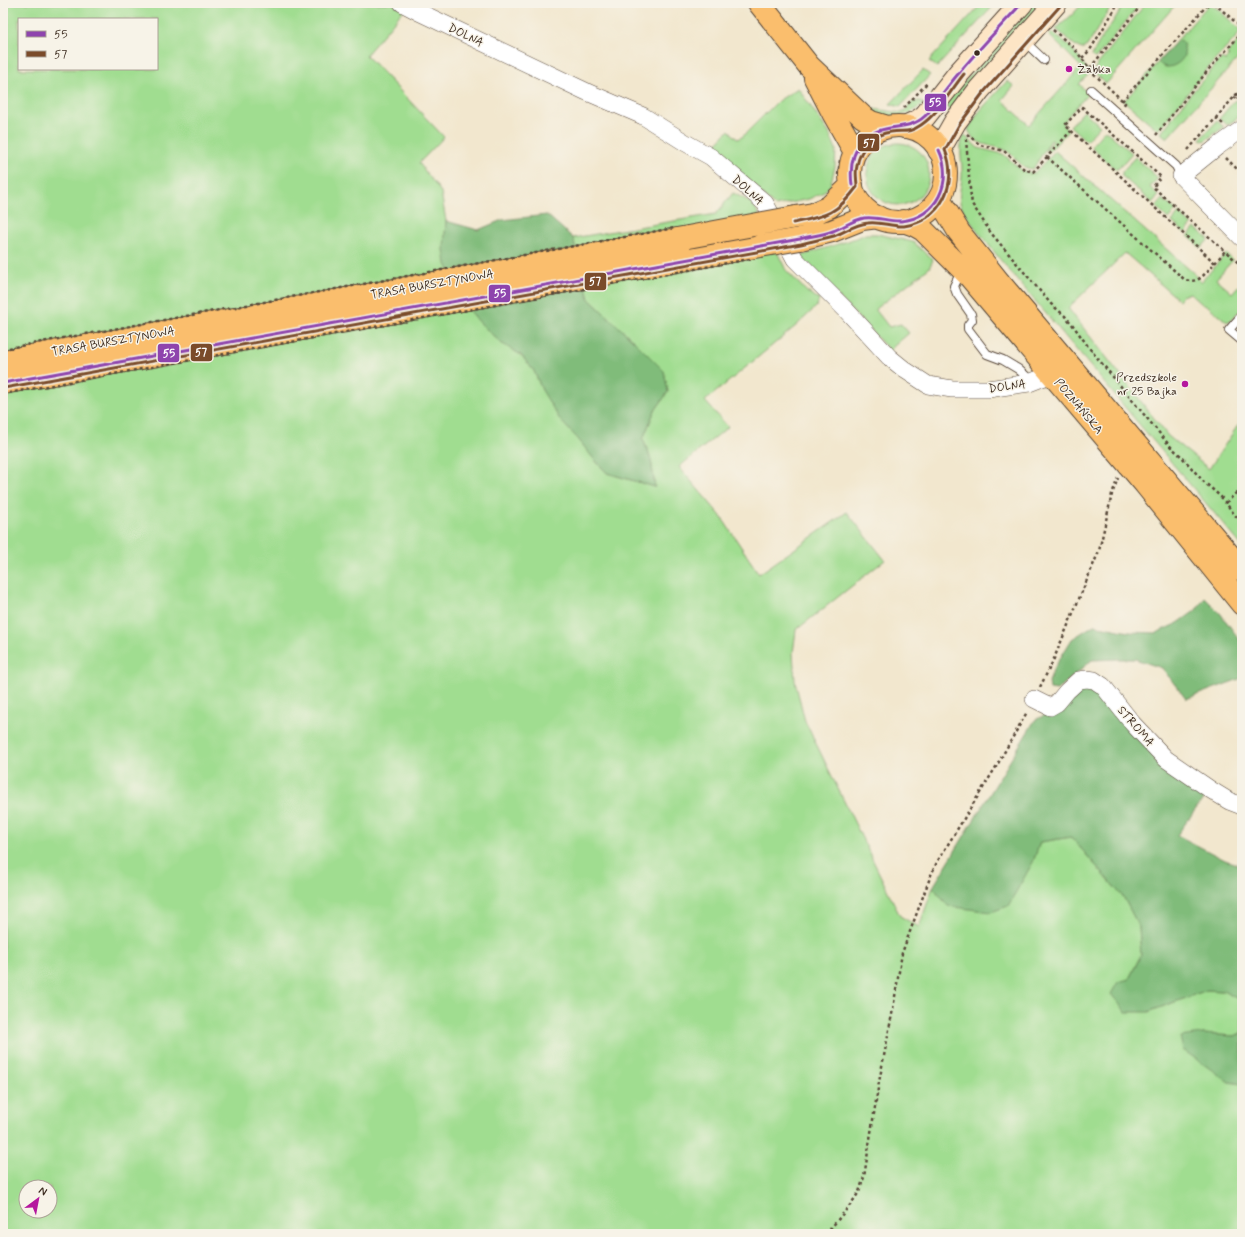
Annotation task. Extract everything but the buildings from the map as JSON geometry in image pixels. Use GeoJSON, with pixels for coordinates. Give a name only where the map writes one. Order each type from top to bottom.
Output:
{"type":"FeatureCollection","features":[{"type":"Feature","properties":{"kind":"main road"},"geometry":{"type":"LineString","coordinates":[[759,3],[810,66],[863,117],[871,122],[918,121],[925,116],[923,103],[959,73],[1022,3]]}},
{"type":"Feature","properties":{"kind":"main road"},"geometry":{"type":"LineString","coordinates":[[939,150],[958,128],[979,90],[1056,3]]}},
{"type":"Feature","properties":{"kind":"main road"},"geometry":{"type":"LineString","coordinates":[[810,66],[832,113],[848,153],[850,168],[844,183],[871,213],[886,220],[904,221],[920,216],[930,209],[942,192],[946,175],[945,166],[939,150],[934,143],[921,132],[898,121]]}},
{"type":"Feature","properties":{"kind":"main road"},"geometry":{"type":"LineString","coordinates":[[848,153],[872,134],[898,121]]}},
{"type":"Feature","properties":{"kind":"main road","name":"TRASA BURSZTYNOWA"},"geometry":{"type":"LineString","coordinates":[[3,361],[813,214],[830,208],[844,183]]}},
{"type":"Feature","properties":{"kind":"main road","name":"POZNAŃSKA"},"geometry":{"type":"LineString","coordinates":[[938,199],[954,224],[999,282],[1242,570]]}},
{"type":"Feature","properties":{"kind":"main road","name":"TRASA BURSZTYNOWA"},"geometry":{"type":"LineString","coordinates":[[3,383],[800,239],[832,231],[862,219],[878,217]]}},
{"type":"Feature","properties":{"kind":"main road","name":"POZNAŃSKA"},"geometry":{"type":"LineString","coordinates":[[904,221],[923,230],[962,270],[1126,462],[1242,604]]}},
{"type":"Feature","properties":{"kind":"street","name":"DOLNA"},"geometry":{"type":"LineString","coordinates":[[402,3],[587,92],[643,116],[711,157],[765,203],[795,259],[846,310],[889,357],[905,370],[928,385],[952,389],[988,390],[1029,383],[1052,374]]}},
{"type":"Feature","properties":{"kind":"street"},"geometry":{"type":"LineString","coordinates":[[1242,129],[1181,176],[1242,238]]}},
{"type":"Feature","properties":{"kind":"street","name":"STROMA"},"geometry":{"type":"LineString","coordinates":[[1034,699],[1050,707],[1057,703],[1079,680],[1094,680],[1103,686],[1133,724],[1166,759],[1211,790],[1229,801],[1242,806]]}},
{"type":"Feature","properties":{"kind":"lane"},"geometry":{"type":"LineString","coordinates":[[1023,40],[1044,60]]}},
{"type":"Feature","properties":{"kind":"lane"},"geometry":{"type":"LineString","coordinates":[[1091,90],[1176,166],[1181,176]]}},
{"type":"Feature","properties":{"kind":"lane"},"geometry":{"type":"LineString","coordinates":[[962,270],[954,286],[957,294],[971,314],[972,320],[968,325],[968,329],[987,354],[1003,360],[1018,369],[1027,377],[1029,383]]}},
{"type":"Feature","properties":{"kind":"lane"},"geometry":{"type":"LineString","coordinates":[[1242,315],[1229,330],[1242,341]]}},
{"type":"Feature","properties":{"kind":"path"},"geometry":{"type":"LineString","coordinates":[[1082,58],[1090,50],[1115,9],[1117,3]]}},
{"type":"Feature","properties":{"kind":"path"},"geometry":{"type":"LineString","coordinates":[[1090,68],[1143,3]]}},
{"type":"Feature","properties":{"kind":"path"},"geometry":{"type":"LineString","coordinates":[[1122,100],[1209,3]]}},
{"type":"Feature","properties":{"kind":"path"},"geometry":{"type":"LineString","coordinates":[[1214,3],[1242,28]]}},
{"type":"Feature","properties":{"kind":"path"},"geometry":{"type":"LineString","coordinates":[[1051,28],[1074,48],[1093,74],[1122,100],[1125,104],[1122,106],[1128,111]]}},
{"type":"Feature","properties":{"kind":"path"},"geometry":{"type":"LineString","coordinates":[[1152,133],[1156,136],[1209,69],[1242,33]]}},
{"type":"Feature","properties":{"kind":"path"},"geometry":{"type":"LineString","coordinates":[[1186,152],[1242,88]]}},
{"type":"Feature","properties":{"kind":"path"},"geometry":{"type":"LineString","coordinates":[[1234,97],[1242,103]]}},
{"type":"Feature","properties":{"kind":"path"},"geometry":{"type":"LineString","coordinates":[[898,121],[923,103]]}},
{"type":"Feature","properties":{"kind":"path"},"geometry":{"type":"LineString","coordinates":[[1214,262],[1065,125],[1082,107],[1161,177],[1153,187],[1242,266]]}},
{"type":"Feature","properties":{"kind":"path"},"geometry":{"type":"LineString","coordinates":[[958,128],[980,145],[1004,151],[1024,169],[1033,172],[1071,131]]}},
{"type":"Feature","properties":{"kind":"path"},"geometry":{"type":"LineString","coordinates":[[958,128],[967,141],[972,204],[991,233],[1051,304],[1072,324],[1090,349],[1170,446],[1203,481],[1221,497],[1242,524]]}},
{"type":"Feature","properties":{"kind":"path"},"geometry":{"type":"LineString","coordinates":[[844,183],[848,153]]}},
{"type":"Feature","properties":{"kind":"path"},"geometry":{"type":"LineString","coordinates":[[1222,154],[1242,174]]}},
{"type":"Feature","properties":{"kind":"path"},"geometry":{"type":"LineString","coordinates":[[1047,157],[1184,280],[1191,282],[1197,281],[1225,251]]}},
{"type":"Feature","properties":{"kind":"path"},"geometry":{"type":"LineString","coordinates":[[3,349],[680,226]]}},
{"type":"Feature","properties":{"kind":"path"},"geometry":{"type":"LineString","coordinates":[[3,394],[752,259]]}},
{"type":"Feature","properties":{"kind":"path"},"geometry":{"type":"LineString","coordinates":[[826,1234],[859,1192],[864,1177],[902,953],[931,875],[937,862],[996,767],[1034,699],[1052,661],[1099,551],[1112,494],[1126,462]]}},
{"type":"Feature","properties":{"kind":"path"},"geometry":{"type":"LineString","coordinates":[[1226,503],[1242,487]]}},
{"type":"Feature","properties":{"kind":"path"},"geometry":{"type":"LineString","coordinates":[[1238,491],[1242,495]]}},
{"type":"Feature","properties":{"kind":"green space"},"geometry":{"type":"Polygon","coordinates":[[[3,3],[393,3],[401,8],[403,11],[366,55],[444,137],[419,163],[441,192],[446,221],[444,249],[501,343],[521,355],[534,371],[542,390],[593,458],[607,473],[655,487],[651,460],[643,439],[654,412],[668,392],[664,371],[589,299],[573,238],[716,214],[733,193],[754,205],[786,270],[807,292],[819,299],[817,306],[797,325],[705,401],[728,427],[679,467],[720,515],[759,574],[847,512],[885,560],[796,630],[793,653],[795,681],[805,721],[900,916],[919,927],[933,887],[948,906],[1033,862],[1040,842],[1071,837],[1124,898],[1139,927],[1141,955],[1129,979],[1148,1012],[1207,990],[1223,991],[1242,1001],[1242,1033],[1234,1036],[1202,1034],[1229,1082],[1242,1084],[1242,1234],[3,1234],[3,3]]]}},
{"type":"Feature","properties":{"kind":"green space"},"geometry":{"type":"Polygon","coordinates":[[[982,3],[996,3],[937,67],[929,61],[982,3]]]}},
{"type":"Feature","properties":{"kind":"green space"},"geometry":{"type":"Polygon","coordinates":[[[1032,3],[1042,3],[951,111],[944,105],[1032,3]]]}},
{"type":"Feature","properties":{"kind":"green space"},"geometry":{"type":"Polygon","coordinates":[[[1083,3],[1112,3],[1087,46],[1082,49],[1077,47],[1056,29],[1083,3]]]}},
{"type":"Feature","properties":{"kind":"green space"},"geometry":{"type":"Polygon","coordinates":[[[1123,3],[1141,3],[1097,57],[1094,58],[1092,56],[1095,49],[1123,3]]]}},
{"type":"Feature","properties":{"kind":"green space"},"geometry":{"type":"Polygon","coordinates":[[[1146,3],[1177,3],[1106,84],[1096,74],[1095,68],[1146,3]]]}},
{"type":"Feature","properties":{"kind":"green space"},"geometry":{"type":"Polygon","coordinates":[[[1209,4],[1218,9],[1240,30],[1240,33],[1208,68],[1158,130],[1124,101],[1209,4]]]}},
{"type":"Feature","properties":{"kind":"green space"},"geometry":{"type":"Polygon","coordinates":[[[1052,33],[1069,45],[1090,73],[1079,84],[1088,94],[1067,117],[1063,125],[1068,131],[1048,153],[1046,150],[1053,141],[1051,140],[1033,169],[1024,167],[1009,152],[984,144],[974,139],[968,129],[978,113],[1007,81],[1014,86],[1002,100],[1029,125],[1081,67],[1049,35],[1052,33]]]}},
{"type":"Feature","properties":{"kind":"green space"},"geometry":{"type":"Polygon","coordinates":[[[1242,37],[1242,54],[1167,138],[1161,133],[1189,96],[1222,58],[1225,61],[1229,56],[1227,53],[1242,37]]]}},
{"type":"Feature","properties":{"kind":"green space"},"geometry":{"type":"Polygon","coordinates":[[[1181,40],[1184,45],[1183,58],[1176,65],[1169,67],[1160,64],[1158,62],[1176,42],[1181,40]]]}},
{"type":"Feature","properties":{"kind":"green space"},"geometry":{"type":"Polygon","coordinates":[[[923,70],[930,75],[900,107],[890,104],[923,70]]]}},
{"type":"Feature","properties":{"kind":"green space"},"geometry":{"type":"Polygon","coordinates":[[[798,88],[829,133],[836,149],[835,167],[830,186],[822,193],[809,199],[775,206],[724,162],[722,153],[714,146],[729,130],[737,139],[742,137],[778,101],[798,88]]]}},
{"type":"Feature","properties":{"kind":"green space"},"geometry":{"type":"Polygon","coordinates":[[[1235,100],[1242,105],[1242,115],[1227,125],[1219,119],[1235,100]]]}},
{"type":"Feature","properties":{"kind":"green space"},"geometry":{"type":"Polygon","coordinates":[[[920,101],[924,104],[911,112],[897,117],[880,115],[866,108],[902,113],[913,102],[920,101]]]}},
{"type":"Feature","properties":{"kind":"green space"},"geometry":{"type":"Polygon","coordinates":[[[1084,111],[1100,126],[1086,141],[1070,126],[1084,111]]]}},
{"type":"Feature","properties":{"kind":"green space"},"geometry":{"type":"Polygon","coordinates":[[[1217,121],[1224,127],[1204,141],[1200,139],[1217,121]]]}},
{"type":"Feature","properties":{"kind":"green space"},"geometry":{"type":"Polygon","coordinates":[[[1105,130],[1132,153],[1118,169],[1115,169],[1093,149],[1092,145],[1105,130]]]}},
{"type":"Feature","properties":{"kind":"green space"},"geometry":{"type":"Polygon","coordinates":[[[964,135],[978,148],[1003,154],[1023,171],[1034,173],[1055,151],[1198,277],[1201,282],[1226,254],[1233,260],[1216,279],[1232,293],[1242,282],[1242,308],[1231,320],[1227,322],[1208,306],[1203,305],[1190,293],[1182,296],[1179,300],[1125,253],[1068,308],[1168,436],[1209,469],[1242,419],[1242,546],[999,258],[965,214],[960,202],[962,175],[961,149],[964,135]]]}},
{"type":"Feature","properties":{"kind":"green space"},"geometry":{"type":"Polygon","coordinates":[[[898,143],[910,146],[920,152],[926,162],[929,174],[926,186],[920,196],[910,202],[898,205],[886,202],[876,196],[870,186],[867,174],[870,162],[876,152],[886,146],[898,143]]]}},
{"type":"Feature","properties":{"kind":"green space"},"geometry":{"type":"Polygon","coordinates":[[[1135,157],[1158,178],[1150,187],[1158,196],[1152,203],[1122,176],[1122,172],[1135,157]]]}},
{"type":"Feature","properties":{"kind":"green space"},"geometry":{"type":"Polygon","coordinates":[[[1162,199],[1176,210],[1168,219],[1156,207],[1162,199]]]}},
{"type":"Feature","properties":{"kind":"green space"},"geometry":{"type":"Polygon","coordinates":[[[1179,213],[1192,225],[1185,233],[1172,222],[1179,213]]]}},
{"type":"Feature","properties":{"kind":"green space"},"geometry":{"type":"Polygon","coordinates":[[[547,215],[573,238],[589,299],[664,371],[668,392],[654,412],[643,439],[651,460],[655,487],[607,473],[560,420],[542,390],[534,371],[521,355],[501,343],[471,312],[446,264],[444,249],[446,221],[478,230],[502,220],[547,215]]]}},
{"type":"Feature","properties":{"kind":"green space"},"geometry":{"type":"Polygon","coordinates":[[[1195,228],[1209,239],[1201,248],[1188,236],[1195,228]]]}},
{"type":"Feature","properties":{"kind":"green space"},"geometry":{"type":"Polygon","coordinates":[[[866,234],[877,234],[913,242],[933,260],[929,268],[875,309],[889,327],[901,324],[909,333],[890,351],[800,256],[866,234]]]}},
{"type":"Feature","properties":{"kind":"green space"},"geometry":{"type":"Polygon","coordinates":[[[1205,598],[1220,613],[1242,643],[1242,678],[1186,699],[1162,668],[1135,659],[1092,660],[1057,690],[1050,689],[1049,682],[1053,670],[1072,639],[1094,625],[1129,632],[1156,633],[1178,623],[1195,611],[1205,598]]]}},
{"type":"Feature","properties":{"kind":"green space"},"geometry":{"type":"Polygon","coordinates":[[[1084,687],[1093,691],[1146,746],[1206,795],[1177,835],[1225,860],[1242,866],[1242,1001],[1223,991],[1207,990],[1148,1012],[1126,1012],[1111,994],[1118,982],[1129,979],[1141,955],[1139,927],[1124,898],[1071,837],[1040,842],[1033,862],[1008,906],[991,912],[948,906],[933,887],[1035,720],[1045,715],[1057,713],[1076,691],[1084,687]]]}},
{"type":"Feature","properties":{"kind":"green space"},"geometry":{"type":"Polygon","coordinates":[[[1242,1033],[1242,1084],[1229,1082],[1183,1050],[1180,1037],[1202,1034],[1234,1036],[1242,1033]]]}},
{"type":"Feature","properties":{"kind":"transit line","name":"55"},"geometry":{"type":"LineString","coordinates":[[852,185],[851,174],[853,157],[862,142],[869,135],[877,131],[910,125],[926,115],[982,46],[1022,3]]}},
{"type":"Feature","properties":{"kind":"transit line","name":"57"},"geometry":{"type":"LineString","coordinates":[[4,388],[801,244],[834,236],[854,226],[863,224],[877,223],[904,226],[917,223],[928,217],[944,198],[950,175],[949,163],[945,150],[959,125],[983,93],[1060,6]]}},
{"type":"Feature","properties":{"kind":"transit line","name":"57"},"geometry":{"type":"LineString","coordinates":[[793,223],[822,216],[836,209],[843,203],[857,187],[856,171],[861,153],[868,143],[884,133],[909,131],[917,128],[939,108],[964,74]]}},
{"type":"Feature","properties":{"kind":"transit line","name":"55"},"geometry":{"type":"LineString","coordinates":[[3,383],[800,239],[829,232],[864,218],[896,221],[914,218],[924,213],[933,205],[939,196],[943,185],[944,174],[943,162],[939,150]]}},
{"type":"Feature","properties":{"kind":"place","name":"Żabka"},"geometry":{"type":"Point","coordinates":[1069,69]}},
{"type":"Feature","properties":{"kind":"place","name":"Przedszkole nr 25 Bajka"},"geometry":{"type":"Point","coordinates":[1185,384]}}]}
